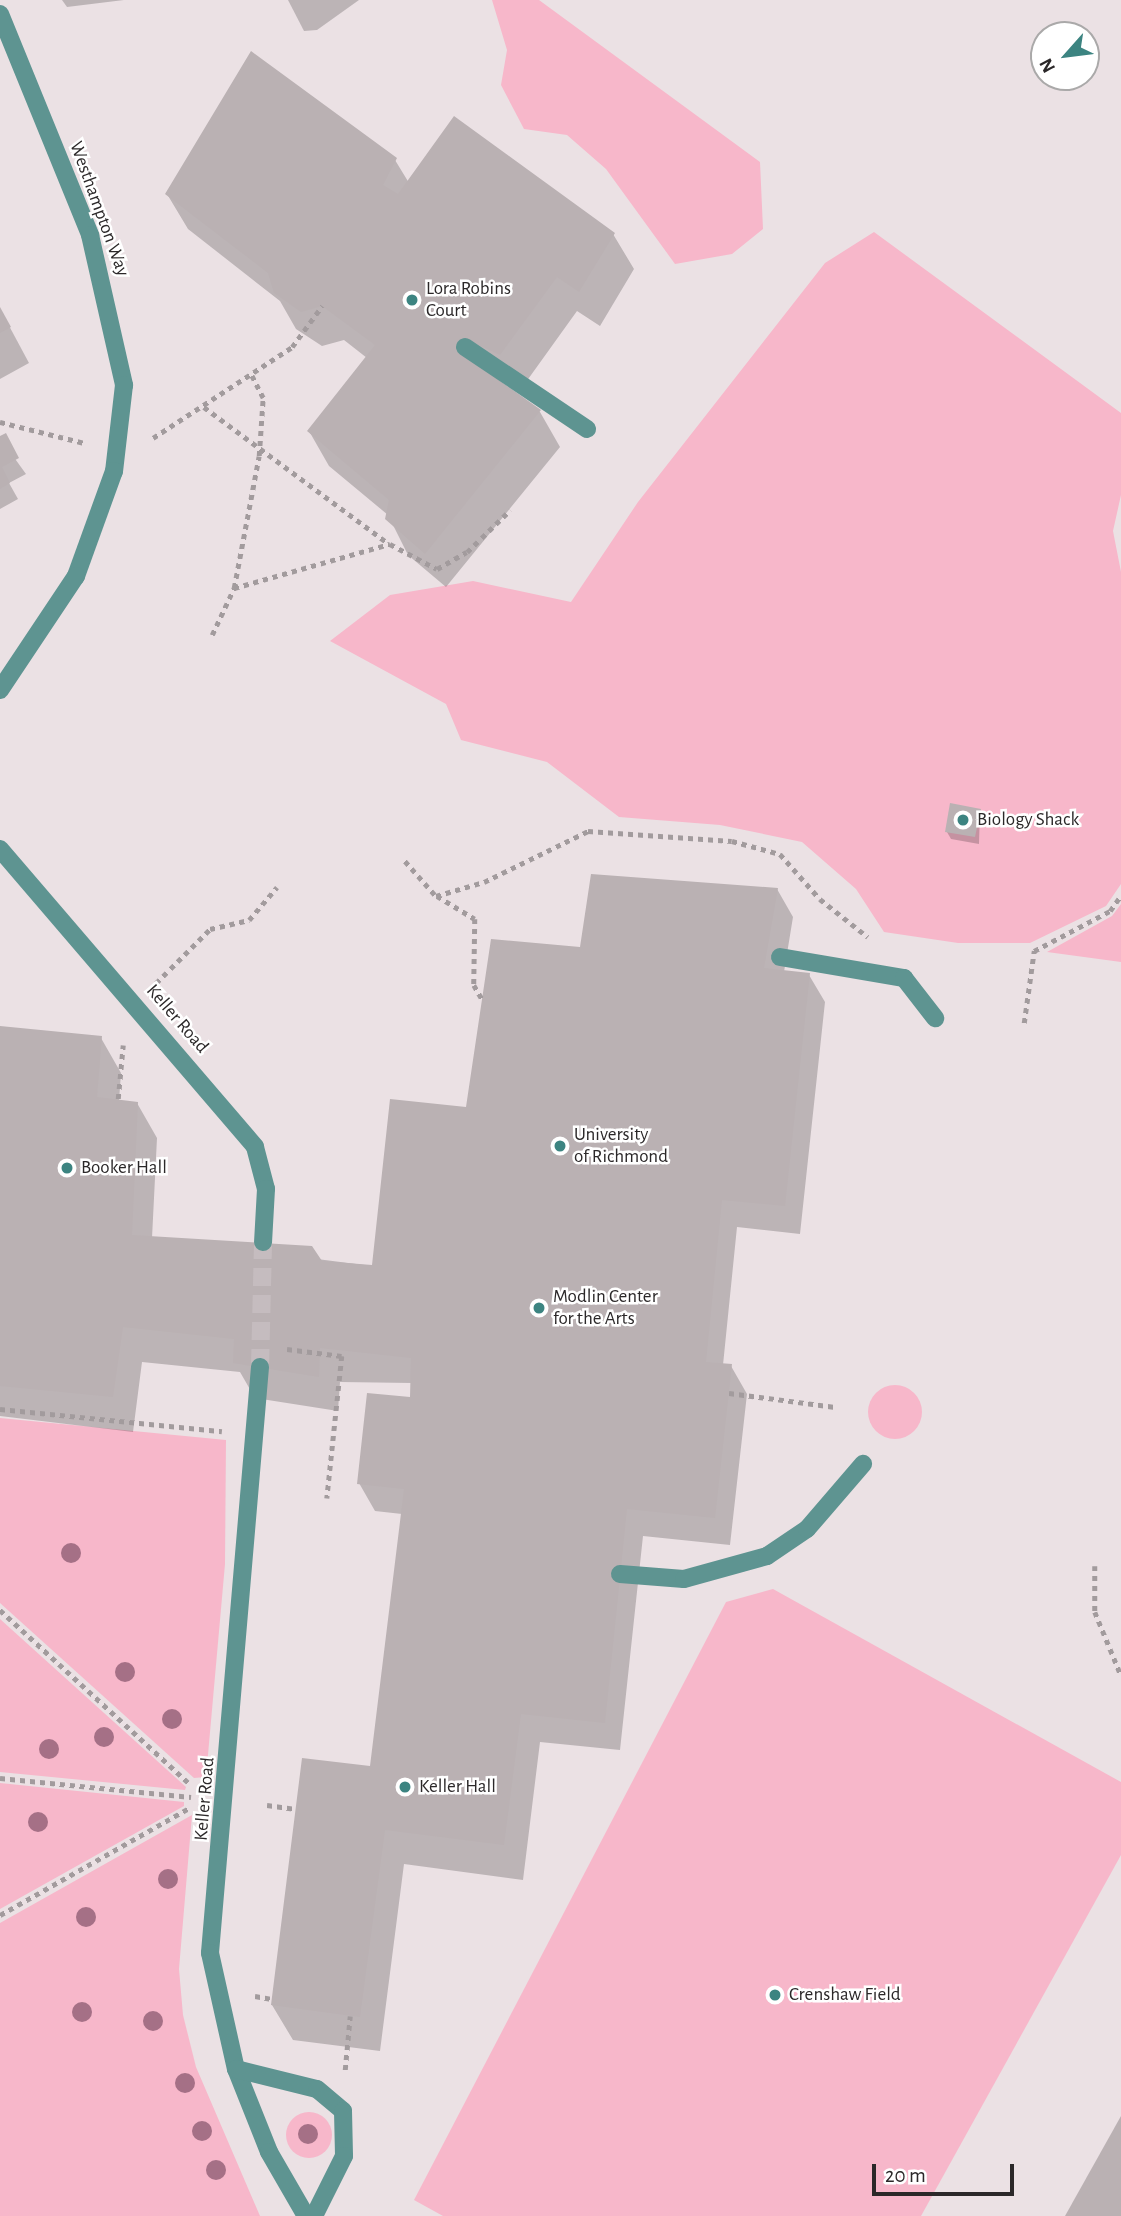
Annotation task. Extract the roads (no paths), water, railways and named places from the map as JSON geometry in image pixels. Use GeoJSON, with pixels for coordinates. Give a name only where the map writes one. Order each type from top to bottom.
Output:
{"type":"FeatureCollection","features":[{"type":"Feature","properties":{"kind":"street","name":"Westhampton Way"},"geometry":{"type":"LineString","coordinates":[[0,14],[90,235],[124,385],[114,471],[76,576],[0,690]]}},
{"type":"Feature","properties":{"kind":"street"},"geometry":{"type":"LineString","coordinates":[[465,347],[587,429]]}},
{"type":"Feature","properties":{"kind":"street","name":"Keller Road"},"geometry":{"type":"LineString","coordinates":[[0,849],[255,1147],[266,1189],[263,1242]]}},
{"type":"Feature","properties":{"kind":"street"},"geometry":{"type":"LineString","coordinates":[[780,957],[904,978],[934,1018]]}},
{"type":"Feature","properties":{"kind":"street","name":"Keller Road"},"geometry":{"type":"LineString","coordinates":[[260,1367],[210,1954],[236,2070],[269,2152],[306,2216]]}},
{"type":"Feature","properties":{"kind":"street"},"geometry":{"type":"LineString","coordinates":[[620,1574],[684,1579],[767,1556],[807,1529],[863,1464]]}},
{"type":"Feature","properties":{"kind":"street"},"geometry":{"type":"LineString","coordinates":[[236,2070],[317,2089],[344,2111],[344,2156],[314,2216]]}},
{"type":"Feature","properties":{"kind":"tunnel"},"geometry":{"type":"LineString","coordinates":[[260,1367],[263,1242]]}},
{"type":"Feature","properties":{"kind":"place","name":"Lora Robins Court"},"geometry":{"type":"Point","coordinates":[412,300]}},
{"type":"Feature","properties":{"kind":"place","name":"Biology Shack"},"geometry":{"type":"Point","coordinates":[963,820]}},
{"type":"Feature","properties":{"kind":"place","name":"University of Richmond"},"geometry":{"type":"Point","coordinates":[560,1146]}},
{"type":"Feature","properties":{"kind":"place","name":"Booker Hall"},"geometry":{"type":"Point","coordinates":[67,1168]}},
{"type":"Feature","properties":{"kind":"place","name":"Modlin Center for the Arts"},"geometry":{"type":"Point","coordinates":[539,1308]}},
{"type":"Feature","properties":{"kind":"place","name":"Keller Hall"},"geometry":{"type":"Point","coordinates":[405,1787]}},
{"type":"Feature","properties":{"kind":"place","name":"Crenshaw Field"},"geometry":{"type":"Point","coordinates":[775,1995]}}]}
